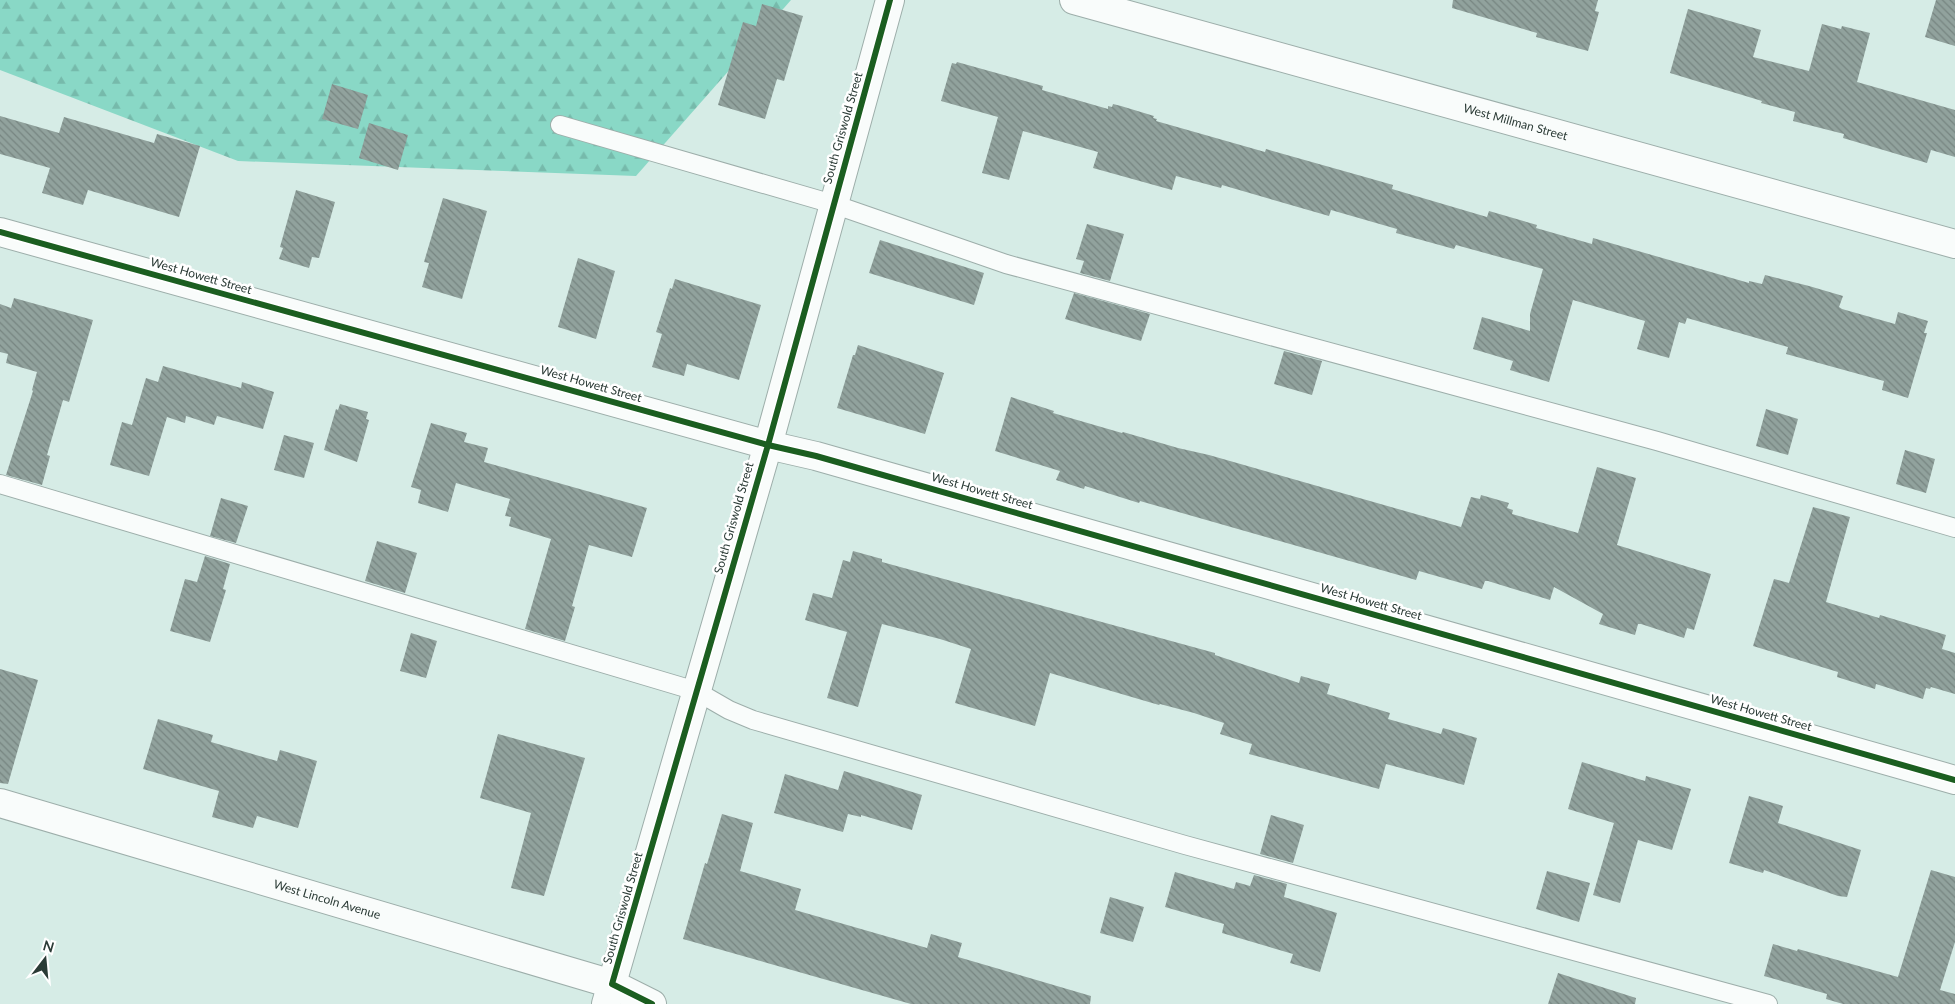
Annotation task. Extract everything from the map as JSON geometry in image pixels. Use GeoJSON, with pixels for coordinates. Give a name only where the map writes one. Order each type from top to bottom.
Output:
{"type":"FeatureCollection","features":[{"type":"Feature","properties":{"kind":"main road","name":"South Griswold Street"},"geometry":{"type":"LineString","coordinates":[[609,994],[768,445],[890,0]]}},
{"type":"Feature","properties":{"kind":"main road","name":"West Millman Street"},"geometry":{"type":"LineString","coordinates":[[1074,0],[1955,244]]}},
{"type":"Feature","properties":{"kind":"main road","name":"West Howett Street"},"geometry":{"type":"LineString","coordinates":[[0,232],[768,445],[835,461],[1955,780]]}},
{"type":"Feature","properties":{"kind":"main road","name":"West Lincoln Avenue"},"geometry":{"type":"LineString","coordinates":[[0,803],[609,994],[652,1004]]}},
{"type":"Feature","properties":{"kind":"lane"},"geometry":{"type":"LineString","coordinates":[[560,124],[833,204],[1006,264],[1657,441],[1955,528]]}},
{"type":"Feature","properties":{"kind":"lane"},"geometry":{"type":"LineString","coordinates":[[0,484],[696,691],[728,710],[762,722],[1184,845],[1768,1004]]}},
{"type":"Feature","properties":{"kind":"green space"},"geometry":{"type":"Polygon","coordinates":[[[0,0],[791,0],[636,176],[238,161],[0,70],[0,0]]]}},
{"type":"Feature","properties":{"kind":"building"},"geometry":{"type":"Polygon","coordinates":[[[1453,0],[1598,0],[1595,11],[1599,12],[1588,51],[1536,37],[1537,33],[1452,8],[1453,0]]]}},
{"type":"Feature","properties":{"kind":"building"},"geometry":{"type":"Polygon","coordinates":[[[1936,0],[1955,0],[1955,46],[1925,37],[1936,0]]]}},
{"type":"Feature","properties":{"kind":"building"},"geometry":{"type":"Polygon","coordinates":[[[762,4],[803,16],[784,81],[777,79],[765,119],[718,105],[743,22],[756,26],[762,4]]]}},
{"type":"Feature","properties":{"kind":"building"},"geometry":{"type":"Polygon","coordinates":[[[1688,9],[1761,30],[1753,57],[1809,71],[1822,24],[1841,29],[1842,26],[1870,33],[1857,82],[1955,110],[1955,157],[1931,150],[1927,163],[1843,138],[1844,134],[1793,121],[1795,112],[1761,103],[1762,101],[1670,73],[1688,9]]]}},
{"type":"Feature","properties":{"kind":"building"},"geometry":{"type":"Polygon","coordinates":[[[957,62],[1043,86],[1042,90],[1108,109],[1108,106],[1112,107],[1113,104],[1121,106],[1154,116],[1153,118],[1157,119],[1156,121],[1265,152],[1266,149],[1393,185],[1392,189],[1487,217],[1489,211],[1537,225],[1536,228],[1592,244],[1593,238],[1749,283],[1749,281],[1762,284],[1765,275],[1809,286],[1843,296],[1839,307],[1842,309],[1895,324],[1898,312],[1928,321],[1924,333],[1927,333],[1908,398],[1882,390],[1884,381],[1786,354],[1788,347],[1687,318],[1685,324],[1679,322],[1669,358],[1637,349],[1645,321],[1573,300],[1549,382],[1510,370],[1513,361],[1473,349],[1482,317],[1530,331],[1530,314],[1543,269],[1456,245],[1454,249],[1396,233],[1397,229],[1331,210],[1329,216],[1222,185],[1221,188],[1176,176],[1172,190],[1093,168],[1098,152],[1023,131],[1009,180],[982,173],[998,117],[941,101],[952,63],[956,64],[957,62]]]}},
{"type":"Feature","properties":{"kind":"building"},"geometry":{"type":"Polygon","coordinates":[[[332,84],[368,95],[358,129],[322,119],[332,84]]]}},
{"type":"Feature","properties":{"kind":"building"},"geometry":{"type":"Polygon","coordinates":[[[0,116],[59,133],[64,117],[154,143],[157,134],[200,146],[179,217],[88,190],[83,205],[42,193],[50,168],[0,154],[0,116]]]}},
{"type":"Feature","properties":{"kind":"building"},"geometry":{"type":"Polygon","coordinates":[[[369,123],[408,135],[398,170],[359,158],[369,123]]]}},
{"type":"Feature","properties":{"kind":"building"},"geometry":{"type":"Polygon","coordinates":[[[296,190],[335,202],[319,258],[312,257],[309,268],[279,259],[283,248],[280,247],[296,190]]]}},
{"type":"Feature","properties":{"kind":"building"},"geometry":{"type":"Polygon","coordinates":[[[443,198],[487,211],[462,299],[422,287],[429,263],[424,262],[443,198]]]}},
{"type":"Feature","properties":{"kind":"building"},"geometry":{"type":"Polygon","coordinates":[[[1087,224],[1124,234],[1110,281],[1080,273],[1084,261],[1076,259],[1087,224]]]}},
{"type":"Feature","properties":{"kind":"building"},"geometry":{"type":"Polygon","coordinates":[[[880,240],[984,273],[974,305],[869,273],[880,240]]]}},
{"type":"Feature","properties":{"kind":"building"},"geometry":{"type":"Polygon","coordinates":[[[578,258],[615,271],[596,339],[558,327],[578,258]]]}},
{"type":"Feature","properties":{"kind":"building"},"geometry":{"type":"Polygon","coordinates":[[[675,279],[761,305],[739,380],[687,364],[684,376],[652,367],[662,334],[656,332],[670,288],[672,289],[675,279]]]}},
{"type":"Feature","properties":{"kind":"building"},"geometry":{"type":"Polygon","coordinates":[[[1074,293],[1150,314],[1141,341],[1065,319],[1074,293]]]}},
{"type":"Feature","properties":{"kind":"building"},"geometry":{"type":"Polygon","coordinates":[[[14,298],[93,320],[69,402],[63,400],[47,455],[50,456],[42,485],[6,475],[33,391],[37,372],[6,363],[8,354],[0,352],[0,304],[11,308],[14,298]]]}},
{"type":"Feature","properties":{"kind":"building"},"geometry":{"type":"Polygon","coordinates":[[[858,345],[944,373],[925,434],[837,408],[853,355],[855,355],[858,345]]]}},
{"type":"Feature","properties":{"kind":"building"},"geometry":{"type":"Polygon","coordinates":[[[1284,351],[1322,361],[1312,395],[1274,384],[1284,351]]]}},
{"type":"Feature","properties":{"kind":"building"},"geometry":{"type":"Polygon","coordinates":[[[163,366],[241,388],[242,382],[274,392],[263,429],[217,416],[214,425],[186,416],[185,423],[167,417],[149,476],[110,465],[122,422],[132,425],[146,378],[158,382],[163,366]]]}},
{"type":"Feature","properties":{"kind":"building"},"geometry":{"type":"Polygon","coordinates":[[[1011,397],[1054,411],[1053,413],[1122,433],[1209,455],[1461,527],[1471,497],[1480,499],[1481,495],[1509,503],[1507,508],[1513,510],[1512,514],[1578,533],[1597,467],[1636,478],[1617,545],[1711,574],[1694,630],[1687,628],[1684,638],[1641,624],[1638,624],[1635,635],[1599,624],[1603,614],[1554,587],[1550,600],[1488,581],[1485,581],[1482,589],[1419,571],[1416,580],[1140,501],[1139,503],[1085,486],[1084,489],[1056,480],[1060,471],[995,451],[1011,397]]]}},
{"type":"Feature","properties":{"kind":"building"},"geometry":{"type":"Polygon","coordinates":[[[340,404],[368,412],[366,419],[369,420],[357,462],[324,450],[336,409],[338,410],[340,404]]]}},
{"type":"Feature","properties":{"kind":"building"},"geometry":{"type":"Polygon","coordinates":[[[1766,409],[1798,419],[1788,455],[1756,446],[1766,409]]]}},
{"type":"Feature","properties":{"kind":"building"},"geometry":{"type":"Polygon","coordinates":[[[431,423],[467,433],[464,442],[488,448],[484,462],[647,508],[632,557],[589,545],[572,606],[575,607],[565,641],[525,629],[551,539],[509,526],[511,517],[505,516],[510,499],[456,483],[448,512],[418,503],[421,490],[411,487],[431,423]]]}},
{"type":"Feature","properties":{"kind":"building"},"geometry":{"type":"Polygon","coordinates":[[[284,435],[314,443],[304,478],[274,470],[284,435]]]}},
{"type":"Feature","properties":{"kind":"building"},"geometry":{"type":"Polygon","coordinates":[[[1905,450],[1935,459],[1926,493],[1896,484],[1905,450]]]}},
{"type":"Feature","properties":{"kind":"building"},"geometry":{"type":"Polygon","coordinates":[[[221,498],[248,506],[236,543],[210,536],[221,498]]]}},
{"type":"Feature","properties":{"kind":"building"},"geometry":{"type":"Polygon","coordinates":[[[1813,507],[1850,517],[1826,602],[1879,618],[1880,615],[1946,635],[1942,649],[1955,653],[1955,694],[1931,687],[1930,689],[1926,688],[1923,699],[1876,684],[1875,689],[1837,677],[1838,672],[1753,646],[1774,579],[1789,583],[1813,507]]]}},
{"type":"Feature","properties":{"kind":"building"},"geometry":{"type":"Polygon","coordinates":[[[377,541],[417,553],[405,593],[365,581],[377,541]]]}},
{"type":"Feature","properties":{"kind":"building"},"geometry":{"type":"Polygon","coordinates":[[[853,551],[882,559],[882,562],[1215,653],[1215,655],[1299,683],[1301,676],[1330,684],[1327,694],[1390,713],[1388,719],[1441,734],[1443,728],[1477,738],[1464,785],[1386,764],[1379,789],[1249,754],[1252,744],[1220,734],[1224,723],[1050,673],[1035,726],[955,703],[971,649],[882,624],[858,707],[827,698],[847,632],[805,620],[813,593],[832,598],[843,560],[850,562],[853,551]]]}},
{"type":"Feature","properties":{"kind":"building"},"geometry":{"type":"Polygon","coordinates":[[[205,556],[230,564],[223,589],[226,590],[210,642],[170,631],[185,579],[197,582],[205,556]]]}},
{"type":"Feature","properties":{"kind":"building"},"geometry":{"type":"Polygon","coordinates":[[[411,633],[437,641],[426,678],[400,671],[411,633]]]}},
{"type":"Feature","properties":{"kind":"building"},"geometry":{"type":"Polygon","coordinates":[[[0,669],[38,680],[8,784],[0,783],[0,669]]]}},
{"type":"Feature","properties":{"kind":"building"},"geometry":{"type":"Polygon","coordinates":[[[158,719],[213,735],[211,742],[277,761],[280,750],[317,761],[298,828],[257,816],[253,828],[212,817],[219,791],[143,769],[158,719]]]}},
{"type":"Feature","properties":{"kind":"building"},"geometry":{"type":"Polygon","coordinates":[[[498,734],[585,758],[544,896],[511,888],[531,813],[480,798],[498,734]]]}},
{"type":"Feature","properties":{"kind":"building"},"geometry":{"type":"Polygon","coordinates":[[[1582,762],[1645,781],[1646,776],[1691,789],[1672,850],[1638,840],[1620,903],[1593,895],[1614,823],[1568,809],[1582,762]]]}},
{"type":"Feature","properties":{"kind":"building"},"geometry":{"type":"Polygon","coordinates":[[[844,771],[922,795],[912,830],[861,815],[861,817],[848,814],[843,832],[774,813],[785,774],[838,790],[844,771]]]}},
{"type":"Feature","properties":{"kind":"building"},"geometry":{"type":"Polygon","coordinates":[[[1749,796],[1783,806],[1778,823],[1861,850],[1847,897],[1838,896],[1764,870],[1763,873],[1729,863],[1749,796]]]}},
{"type":"Feature","properties":{"kind":"building"},"geometry":{"type":"Polygon","coordinates":[[[722,814],[753,823],[740,871],[801,889],[795,910],[927,948],[931,934],[962,943],[958,957],[1091,996],[1090,1004],[911,1004],[683,939],[705,863],[707,864],[722,814]]]}},
{"type":"Feature","properties":{"kind":"building"},"geometry":{"type":"Polygon","coordinates":[[[1271,815],[1304,825],[1293,863],[1260,854],[1271,815]]]}},
{"type":"Feature","properties":{"kind":"building"},"geometry":{"type":"Polygon","coordinates":[[[1931,870],[1955,877],[1955,942],[1940,990],[1955,994],[1955,1004],[1843,1004],[1826,999],[1827,994],[1764,976],[1773,944],[1797,951],[1798,949],[1898,977],[1931,870]]]}},
{"type":"Feature","properties":{"kind":"building"},"geometry":{"type":"Polygon","coordinates":[[[1547,871],[1590,883],[1579,922],[1536,909],[1547,871]]]}},
{"type":"Feature","properties":{"kind":"building"},"geometry":{"type":"Polygon","coordinates":[[[1175,872],[1234,889],[1236,882],[1250,886],[1254,875],[1287,884],[1284,897],[1337,913],[1320,972],[1290,963],[1293,954],[1222,933],[1224,924],[1165,907],[1175,872]]]}},
{"type":"Feature","properties":{"kind":"building"},"geometry":{"type":"Polygon","coordinates":[[[1110,897],[1144,907],[1133,942],[1100,933],[1110,897]]]}},
{"type":"Feature","properties":{"kind":"building"},"geometry":{"type":"Polygon","coordinates":[[[1558,973],[1636,998],[1635,1004],[1548,1004],[1558,973]]]}},
{"type":"Feature","properties":{"kind":"cycle path"},"geometry":{"type":"LineString","coordinates":[[652,1004],[612,984],[768,445],[890,0]]}},
{"type":"Feature","properties":{"kind":"cycle path"},"geometry":{"type":"LineString","coordinates":[[0,232],[768,445],[816,456],[1955,780]]}}]}
